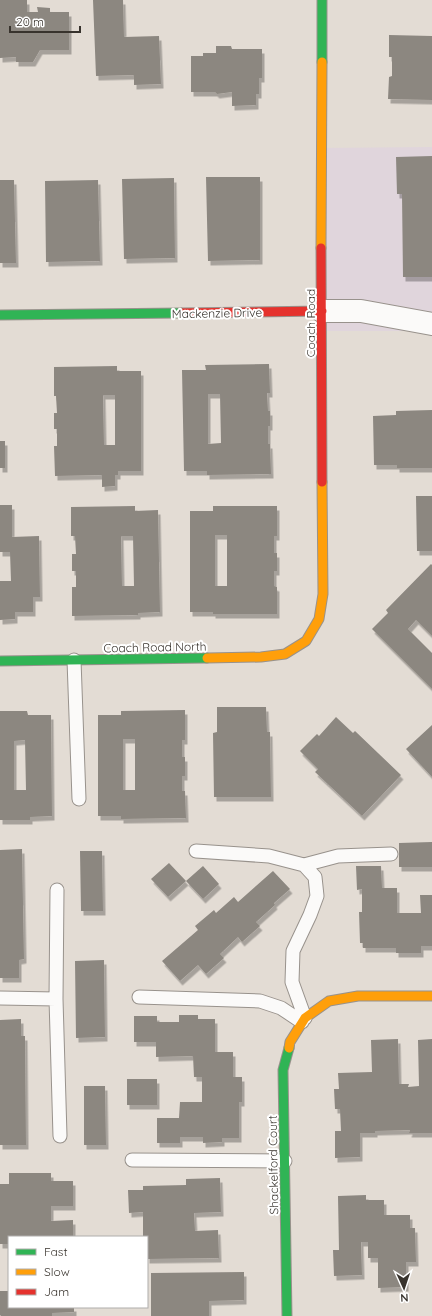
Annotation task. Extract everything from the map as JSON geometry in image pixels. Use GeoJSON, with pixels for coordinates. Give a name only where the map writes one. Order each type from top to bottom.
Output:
{"type":"FeatureCollection","features":[{"type":"Feature","properties":{"kind":"street","name":"Coach Road"},"geometry":{"type":"LineString","coordinates":[[306,641],[319,619],[323,594],[321,158],[322,0]]}},
{"type":"Feature","properties":{"kind":"street","name":"Mackenzie Drive"},"geometry":{"type":"LineString","coordinates":[[0,315],[362,311],[432,324]]}},
{"type":"Feature","properties":{"kind":"street","name":"Coach Road North"},"geometry":{"type":"LineString","coordinates":[[0,661],[261,657],[285,654],[306,641]]}},
{"type":"Feature","properties":{"kind":"street"},"geometry":{"type":"LineString","coordinates":[[303,1020],[329,1001],[358,996],[432,996]]}},
{"type":"Feature","properties":{"kind":"street","name":"Shackelford Court"},"geometry":{"type":"LineString","coordinates":[[288,1316],[283,1070],[290,1042],[303,1020]]}},
{"type":"Feature","properties":{"kind":"lane"},"geometry":{"type":"LineString","coordinates":[[74,660],[79,799]]}},
{"type":"Feature","properties":{"kind":"lane"},"geometry":{"type":"LineString","coordinates":[[196,851],[269,856],[304,865],[338,856],[391,854]]}},
{"type":"Feature","properties":{"kind":"lane"},"geometry":{"type":"LineString","coordinates":[[303,1020],[292,982],[293,951],[317,896],[315,876],[304,865]]}},
{"type":"Feature","properties":{"kind":"lane"},"geometry":{"type":"LineString","coordinates":[[57,890],[56,1000],[60,1136]]}},
{"type":"Feature","properties":{"kind":"lane"},"geometry":{"type":"LineString","coordinates":[[140,997],[260,1001],[281,1008],[303,1020]]}},
{"type":"Feature","properties":{"kind":"lane"},"geometry":{"type":"LineString","coordinates":[[0,998],[56,1000]]}},
{"type":"Feature","properties":{"kind":"lane"},"geometry":{"type":"LineString","coordinates":[[132,1160],[285,1161]]}},
{"type":"Feature","properties":{"kind":"shaded area"},"geometry":{"type":"Polygon","coordinates":[[[432,147],[432,331],[320,331],[318,148],[432,147]]]}},
{"type":"Feature","properties":{"kind":"building"},"geometry":{"type":"Polygon","coordinates":[[[0,0],[27,0],[27,12],[38,12],[37,7],[50,8],[50,12],[69,12],[69,50],[40,50],[33,62],[16,62],[16,57],[0,58],[0,0]]]}},
{"type":"Feature","properties":{"kind":"building"},"geometry":{"type":"Polygon","coordinates":[[[93,0],[123,0],[124,37],[159,36],[161,84],[134,85],[134,75],[96,76],[93,0]]]}},
{"type":"Feature","properties":{"kind":"building"},"geometry":{"type":"Polygon","coordinates":[[[389,35],[432,36],[432,100],[388,99],[389,77],[392,76],[392,57],[389,57],[389,35]]]}},
{"type":"Feature","properties":{"kind":"building"},"geometry":{"type":"Polygon","coordinates":[[[216,46],[231,46],[232,49],[262,49],[262,78],[259,78],[259,94],[256,94],[256,105],[232,106],[232,92],[217,94],[215,92],[191,92],[191,56],[203,56],[203,53],[216,53],[216,46]]]}},
{"type":"Feature","properties":{"kind":"building"},"geometry":{"type":"Polygon","coordinates":[[[432,156],[432,277],[403,277],[402,194],[397,194],[396,157],[432,156]]]}},
{"type":"Feature","properties":{"kind":"building"},"geometry":{"type":"Polygon","coordinates":[[[206,177],[260,177],[260,260],[208,261],[206,177]]]}},
{"type":"Feature","properties":{"kind":"building"},"geometry":{"type":"Polygon","coordinates":[[[174,178],[175,258],[124,259],[122,179],[174,178]]]}},
{"type":"Feature","properties":{"kind":"building"},"geometry":{"type":"Polygon","coordinates":[[[0,180],[14,180],[16,263],[0,263],[0,180]]]}},
{"type":"Feature","properties":{"kind":"building"},"geometry":{"type":"Polygon","coordinates":[[[98,180],[100,261],[46,262],[45,181],[98,180]]]}},
{"type":"Feature","properties":{"kind":"building"},"geometry":{"type":"Polygon","coordinates":[[[269,364],[270,393],[267,393],[268,411],[270,411],[268,444],[270,444],[271,474],[207,475],[207,471],[184,471],[182,370],[206,370],[205,365],[269,364]],[[208,394],[208,444],[221,443],[220,394],[208,394]]]}},
{"type":"Feature","properties":{"kind":"building"},"geometry":{"type":"Polygon","coordinates":[[[117,366],[117,371],[141,371],[141,471],[118,471],[118,475],[115,475],[115,486],[102,487],[102,475],[55,476],[54,446],[57,446],[57,429],[54,429],[54,413],[57,413],[56,396],[54,396],[54,367],[117,366]],[[103,395],[104,445],[115,445],[115,395],[103,395]]]}},
{"type":"Feature","properties":{"kind":"building"},"geometry":{"type":"Polygon","coordinates":[[[432,410],[432,468],[397,468],[397,465],[374,465],[373,416],[396,415],[396,411],[432,410]]]}},
{"type":"Feature","properties":{"kind":"building"},"geometry":{"type":"Polygon","coordinates":[[[0,441],[5,441],[5,468],[0,468],[0,441]]]}},
{"type":"Feature","properties":{"kind":"building"},"geometry":{"type":"Polygon","coordinates":[[[416,496],[432,496],[432,551],[417,551],[416,496]]]}},
{"type":"Feature","properties":{"kind":"building"},"geometry":{"type":"Polygon","coordinates":[[[0,505],[12,505],[12,537],[39,536],[40,597],[33,597],[33,612],[15,612],[15,619],[0,620],[0,581],[11,581],[10,552],[0,552],[0,505]]]}},
{"type":"Feature","properties":{"kind":"building"},"geometry":{"type":"Polygon","coordinates":[[[135,506],[135,511],[158,510],[160,612],[138,613],[138,615],[72,616],[72,587],[76,587],[76,571],[72,571],[72,554],[76,554],[75,536],[71,536],[71,507],[135,506]],[[121,536],[122,586],[134,586],[133,536],[121,536]]]}},
{"type":"Feature","properties":{"kind":"building"},"geometry":{"type":"Polygon","coordinates":[[[213,506],[277,506],[277,536],[274,536],[274,553],[277,553],[277,571],[274,571],[274,586],[277,587],[277,614],[213,614],[213,612],[190,612],[190,511],[213,511],[213,506]],[[215,535],[215,586],[227,586],[227,535],[215,535]]]}},
{"type":"Feature","properties":{"kind":"building"},"geometry":{"type":"Polygon","coordinates":[[[431,564],[432,636],[416,620],[408,629],[432,653],[432,689],[372,629],[388,613],[386,610],[431,564]]]}},
{"type":"Feature","properties":{"kind":"building"},"geometry":{"type":"Polygon","coordinates":[[[217,707],[266,707],[267,732],[270,732],[271,797],[214,797],[213,733],[217,732],[217,707]]]}},
{"type":"Feature","properties":{"kind":"building"},"geometry":{"type":"Polygon","coordinates":[[[185,710],[185,740],[182,740],[182,757],[185,757],[185,776],[182,776],[182,791],[185,791],[186,818],[121,819],[121,816],[98,816],[98,715],[121,715],[121,711],[185,710]],[[123,739],[123,790],[135,790],[135,739],[123,739]]]}},
{"type":"Feature","properties":{"kind":"building"},"geometry":{"type":"Polygon","coordinates":[[[0,711],[27,711],[28,715],[51,715],[52,816],[30,817],[30,820],[0,820],[0,711]],[[25,740],[14,741],[14,790],[26,790],[25,740]]]}},
{"type":"Feature","properties":{"kind":"building"},"geometry":{"type":"Polygon","coordinates":[[[336,717],[353,733],[355,731],[401,775],[362,816],[315,772],[318,769],[300,751],[317,734],[319,736],[336,717]]]}},
{"type":"Feature","properties":{"kind":"building"},"geometry":{"type":"Polygon","coordinates":[[[432,725],[432,777],[406,749],[432,725]]]}},
{"type":"Feature","properties":{"kind":"building"},"geometry":{"type":"Polygon","coordinates":[[[432,842],[432,867],[399,867],[399,843],[432,842]]]}},
{"type":"Feature","properties":{"kind":"building"},"geometry":{"type":"Polygon","coordinates":[[[22,849],[24,959],[19,960],[19,978],[0,978],[0,850],[22,849]]]}},
{"type":"Feature","properties":{"kind":"building"},"geometry":{"type":"Polygon","coordinates":[[[80,851],[102,851],[103,911],[81,911],[80,851]]]}},
{"type":"Feature","properties":{"kind":"building"},"geometry":{"type":"Polygon","coordinates":[[[169,863],[186,881],[168,897],[151,879],[169,863]]]}},
{"type":"Feature","properties":{"kind":"building"},"geometry":{"type":"Polygon","coordinates":[[[203,866],[219,884],[203,899],[186,881],[203,866]]]}},
{"type":"Feature","properties":{"kind":"building"},"geometry":{"type":"Polygon","coordinates":[[[356,866],[381,866],[382,888],[397,888],[397,913],[421,913],[420,895],[432,895],[432,946],[421,946],[421,953],[396,953],[396,948],[363,948],[363,943],[360,943],[359,912],[362,912],[362,889],[357,890],[356,866]]]}},
{"type":"Feature","properties":{"kind":"building"},"geometry":{"type":"Polygon","coordinates":[[[273,871],[290,889],[256,922],[260,926],[242,942],[238,937],[220,954],[224,958],[206,974],[198,965],[180,981],[162,961],[198,930],[195,926],[214,910],[216,913],[234,897],[238,902],[273,871]]]}},
{"type":"Feature","properties":{"kind":"building"},"geometry":{"type":"Polygon","coordinates":[[[104,960],[105,1037],[76,1038],[75,961],[104,960]]]}},
{"type":"Feature","properties":{"kind":"building"},"geometry":{"type":"Polygon","coordinates":[[[179,1015],[198,1015],[198,1019],[215,1019],[215,1052],[233,1052],[233,1077],[242,1077],[242,1102],[239,1102],[239,1138],[222,1138],[222,1142],[203,1143],[203,1137],[180,1137],[180,1143],[157,1143],[157,1118],[179,1118],[180,1102],[202,1102],[202,1077],[194,1077],[193,1056],[156,1057],[156,1042],[134,1042],[134,1016],[157,1016],[157,1022],[179,1022],[179,1015]]]}},
{"type":"Feature","properties":{"kind":"building"},"geometry":{"type":"Polygon","coordinates":[[[21,1019],[21,1036],[25,1036],[26,1145],[0,1145],[0,1020],[21,1019]]]}},
{"type":"Feature","properties":{"kind":"building"},"geometry":{"type":"Polygon","coordinates":[[[398,1039],[399,1084],[409,1084],[408,1087],[419,1086],[418,1040],[432,1039],[432,1133],[409,1133],[410,1130],[360,1133],[360,1157],[335,1158],[335,1131],[341,1131],[340,1109],[335,1109],[334,1089],[339,1089],[338,1073],[372,1072],[371,1040],[398,1039]]]}},
{"type":"Feature","properties":{"kind":"building"},"geometry":{"type":"Polygon","coordinates":[[[127,1079],[157,1079],[157,1105],[127,1105],[127,1079]]]}},
{"type":"Feature","properties":{"kind":"building"},"geometry":{"type":"Polygon","coordinates":[[[84,1086],[105,1086],[106,1145],[84,1145],[84,1086]]]}},
{"type":"Feature","properties":{"kind":"building"},"geometry":{"type":"Polygon","coordinates":[[[9,1173],[51,1173],[51,1181],[73,1181],[73,1206],[51,1206],[51,1221],[73,1220],[73,1236],[8,1236],[8,1244],[0,1244],[0,1184],[9,1184],[9,1173]]]}},
{"type":"Feature","properties":{"kind":"building"},"geometry":{"type":"Polygon","coordinates":[[[220,1178],[221,1212],[194,1213],[195,1231],[218,1230],[219,1258],[148,1259],[148,1236],[143,1236],[143,1212],[129,1213],[128,1190],[143,1190],[143,1186],[186,1185],[186,1179],[220,1178]]]}},
{"type":"Feature","properties":{"kind":"building"},"geometry":{"type":"Polygon","coordinates":[[[366,1195],[366,1200],[384,1200],[384,1215],[410,1215],[410,1228],[415,1228],[416,1262],[406,1262],[406,1287],[378,1288],[378,1258],[368,1258],[368,1242],[361,1242],[362,1275],[334,1276],[333,1250],[339,1250],[338,1196],[366,1195]]]}},
{"type":"Feature","properties":{"kind":"building"},"geometry":{"type":"Polygon","coordinates":[[[244,1272],[244,1300],[209,1301],[209,1316],[151,1316],[151,1273],[244,1272]]]}},
{"type":"Feature","properties":{"kind":"building"},"geometry":{"type":"Polygon","coordinates":[[[0,1291],[8,1291],[8,1308],[74,1308],[74,1312],[52,1313],[52,1316],[0,1315],[0,1291]]]}},
{"type":"Feature","properties":{"kind":"traffic: fast"},"geometry":{"type":"LineString","coordinates":[[322,0],[322,62]]}},
{"type":"Feature","properties":{"kind":"traffic: fast"},"geometry":{"type":"LineString","coordinates":[[0,315],[181,313]]}},
{"type":"Feature","properties":{"kind":"traffic: fast"},"geometry":{"type":"LineString","coordinates":[[0,661],[207,658]]}},
{"type":"Feature","properties":{"kind":"traffic: fast"},"geometry":{"type":"LineString","coordinates":[[287,1316],[283,1070],[289,1048]]}},
{"type":"Feature","properties":{"kind":"traffic: slow"},"geometry":{"type":"LineString","coordinates":[[321,248],[322,62]]}},
{"type":"Feature","properties":{"kind":"traffic: slow"},"geometry":{"type":"LineString","coordinates":[[207,658],[261,657],[285,654],[306,641],[319,619],[323,594],[322,482]]}},
{"type":"Feature","properties":{"kind":"traffic: slow"},"geometry":{"type":"LineString","coordinates":[[289,1048],[290,1042],[305,1018],[329,1001],[358,996],[432,996]]}},
{"type":"Feature","properties":{"kind":"traffic: jam"},"geometry":{"type":"LineString","coordinates":[[321,248],[322,482]]}},
{"type":"Feature","properties":{"kind":"traffic: jam"},"geometry":{"type":"LineString","coordinates":[[181,313],[322,311]]}}]}
